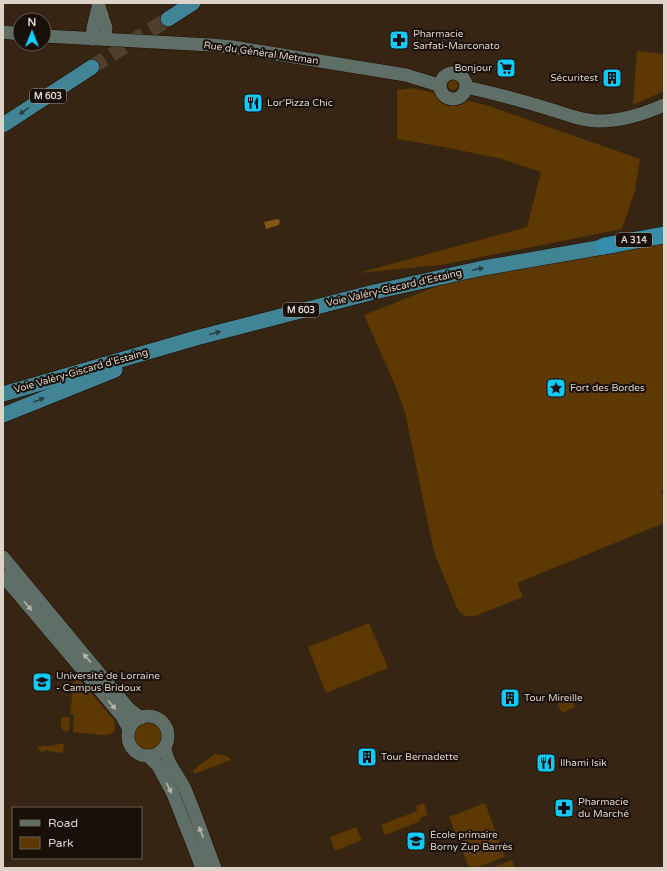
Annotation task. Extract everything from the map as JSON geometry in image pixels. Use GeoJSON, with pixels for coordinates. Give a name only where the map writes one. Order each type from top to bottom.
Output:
{"type":"FeatureCollection","features":[{"type":"Feature","properties":{"kind":"highway"},"geometry":{"type":"LineString","coordinates":[[168,19],[193,3]]}},
{"type":"Feature","properties":{"kind":"highway","name":"M 603"},"geometry":{"type":"LineString","coordinates":[[3,126],[92,67]]}},
{"type":"Feature","properties":{"kind":"highway","name":"A 314"},"geometry":{"type":"LineString","coordinates":[[604,246],[664,235]]}},
{"type":"Feature","properties":{"kind":"highway","name":"M 603"},"geometry":{"type":"LineString","coordinates":[[604,246],[664,239]]}},
{"type":"Feature","properties":{"kind":"highway","name":"Voie Valéry-Giscard d'Estaing"},"geometry":{"type":"LineString","coordinates":[[3,394],[196,338],[374,292],[483,268],[604,246]]}},
{"type":"Feature","properties":{"kind":"highway"},"geometry":{"type":"LineString","coordinates":[[3,415],[112,371],[157,356],[196,338]]}},
{"type":"Feature","properties":{"kind":"main road"},"geometry":{"type":"LineString","coordinates":[[98,5],[106,28],[99,39]]}},
{"type":"Feature","properties":{"kind":"main road","name":"Rue du Général Metman"},"geometry":{"type":"LineString","coordinates":[[52,36],[233,47],[443,81]]}},
{"type":"Feature","properties":{"kind":"main road"},"geometry":{"type":"LineString","coordinates":[[454,73],[458,74],[464,79],[466,87],[463,95],[455,99],[451,99],[443,95],[441,91],[443,81],[454,73]]}},
{"type":"Feature","properties":{"kind":"main road"},"geometry":{"type":"LineString","coordinates":[[466,87],[499,94],[590,120],[608,120],[639,115],[664,106]]}},
{"type":"Feature","properties":{"kind":"main road"},"geometry":{"type":"LineString","coordinates":[[3,557],[129,709],[141,718]]}},
{"type":"Feature","properties":{"kind":"main road"},"geometry":{"type":"LineString","coordinates":[[3,576],[121,715],[129,729]]}},
{"type":"Feature","properties":{"kind":"main road"},"geometry":{"type":"LineString","coordinates":[[165,747],[154,755],[148,756],[136,753],[129,743],[129,729],[136,720],[146,716],[157,719],[165,727],[167,732],[165,753],[184,788],[213,867]]}},
{"type":"Feature","properties":{"kind":"main road"},"geometry":{"type":"LineString","coordinates":[[148,756],[158,766],[173,794],[202,868]]}},
{"type":"Feature","properties":{"kind":"green space"},"geometry":{"type":"Polygon","coordinates":[[[637,51],[664,54],[664,91],[633,105],[637,51]]]}},
{"type":"Feature","properties":{"kind":"green space"},"geometry":{"type":"Polygon","coordinates":[[[451,80],[455,80],[458,85],[455,90],[451,90],[448,87],[448,83],[451,80]]]}},
{"type":"Feature","properties":{"kind":"green space"},"geometry":{"type":"Polygon","coordinates":[[[412,88],[486,105],[640,159],[635,191],[622,229],[441,265],[358,273],[527,227],[541,172],[502,159],[397,139],[397,90],[412,88]]]}},
{"type":"Feature","properties":{"kind":"green space"},"geometry":{"type":"Polygon","coordinates":[[[664,242],[664,490],[661,491],[664,499],[664,523],[517,583],[523,597],[475,616],[467,616],[462,614],[457,608],[435,555],[405,412],[395,385],[364,315],[483,268],[664,242]]]}},
{"type":"Feature","properties":{"kind":"green space"},"geometry":{"type":"Polygon","coordinates":[[[369,623],[388,668],[326,693],[308,647],[369,623]]]}},
{"type":"Feature","properties":{"kind":"green space"},"geometry":{"type":"Polygon","coordinates":[[[74,673],[114,720],[115,730],[113,733],[101,735],[73,732],[74,715],[70,714],[74,679],[72,675],[74,673]]]}},
{"type":"Feature","properties":{"kind":"green space"},"geometry":{"type":"Polygon","coordinates":[[[571,697],[575,707],[562,713],[557,703],[571,697]]]}},
{"type":"Feature","properties":{"kind":"green space"},"geometry":{"type":"Polygon","coordinates":[[[62,717],[69,717],[70,719],[69,731],[65,732],[61,727],[62,717]]]}},
{"type":"Feature","properties":{"kind":"green space"},"geometry":{"type":"Polygon","coordinates":[[[148,723],[158,727],[162,737],[158,747],[148,751],[138,747],[134,737],[138,727],[148,723]]]}},
{"type":"Feature","properties":{"kind":"green space"},"geometry":{"type":"Polygon","coordinates":[[[64,744],[63,753],[48,751],[47,749],[42,753],[37,747],[51,746],[64,744]]]}},
{"type":"Feature","properties":{"kind":"green space"},"geometry":{"type":"Polygon","coordinates":[[[215,754],[227,756],[231,760],[194,774],[193,770],[215,754]]]}},
{"type":"Feature","properties":{"kind":"green space"},"geometry":{"type":"Polygon","coordinates":[[[424,803],[428,815],[420,818],[421,821],[385,835],[381,825],[417,811],[416,806],[424,803]]]}},
{"type":"Feature","properties":{"kind":"green space"},"geometry":{"type":"Polygon","coordinates":[[[485,803],[505,857],[476,868],[469,868],[449,817],[485,803]]]}},
{"type":"Feature","properties":{"kind":"green space"},"geometry":{"type":"Polygon","coordinates":[[[356,827],[362,840],[335,851],[330,837],[356,827]]]}},
{"type":"Feature","properties":{"kind":"green space"},"geometry":{"type":"Polygon","coordinates":[[[512,860],[515,868],[492,868],[512,860]]]}},
{"type":"Feature","properties":{"kind":"shaded area"},"geometry":{"type":"Polygon","coordinates":[[[279,219],[279,225],[266,229],[264,222],[279,219]]]}},
{"type":"Feature","properties":{"kind":"tunnel"},"geometry":{"type":"LineString","coordinates":[[92,67],[168,19]]}},
{"type":"Feature","properties":{"kind":"place","name":"Pharmacie Sarfati-Marconato"},"geometry":{"type":"Point","coordinates":[399,40]}},
{"type":"Feature","properties":{"kind":"place","name":"Bonjour"},"geometry":{"type":"Point","coordinates":[506,68]}},
{"type":"Feature","properties":{"kind":"place","name":"Sécuritest"},"geometry":{"type":"Point","coordinates":[612,78]}},
{"type":"Feature","properties":{"kind":"place","name":"Lor'Pizza Chic"},"geometry":{"type":"Point","coordinates":[253,103]}},
{"type":"Feature","properties":{"kind":"place","name":"Fort des Bordes"},"geometry":{"type":"Point","coordinates":[556,388]}},
{"type":"Feature","properties":{"kind":"place","name":"Université de Lorraine - Campus Bridoux"},"geometry":{"type":"Point","coordinates":[42,682]}},
{"type":"Feature","properties":{"kind":"place","name":"Tour Mireille"},"geometry":{"type":"Point","coordinates":[510,698]}},
{"type":"Feature","properties":{"kind":"place","name":"Tour Bernadette"},"geometry":{"type":"Point","coordinates":[367,757]}},
{"type":"Feature","properties":{"kind":"place","name":"Ilhami Isik"},"geometry":{"type":"Point","coordinates":[546,763]}},
{"type":"Feature","properties":{"kind":"place","name":"Pharmacie du Marché"},"geometry":{"type":"Point","coordinates":[564,808]}},
{"type":"Feature","properties":{"kind":"place","name":"École primaire Borny Zup Barrès"},"geometry":{"type":"Point","coordinates":[416,841]}}]}
